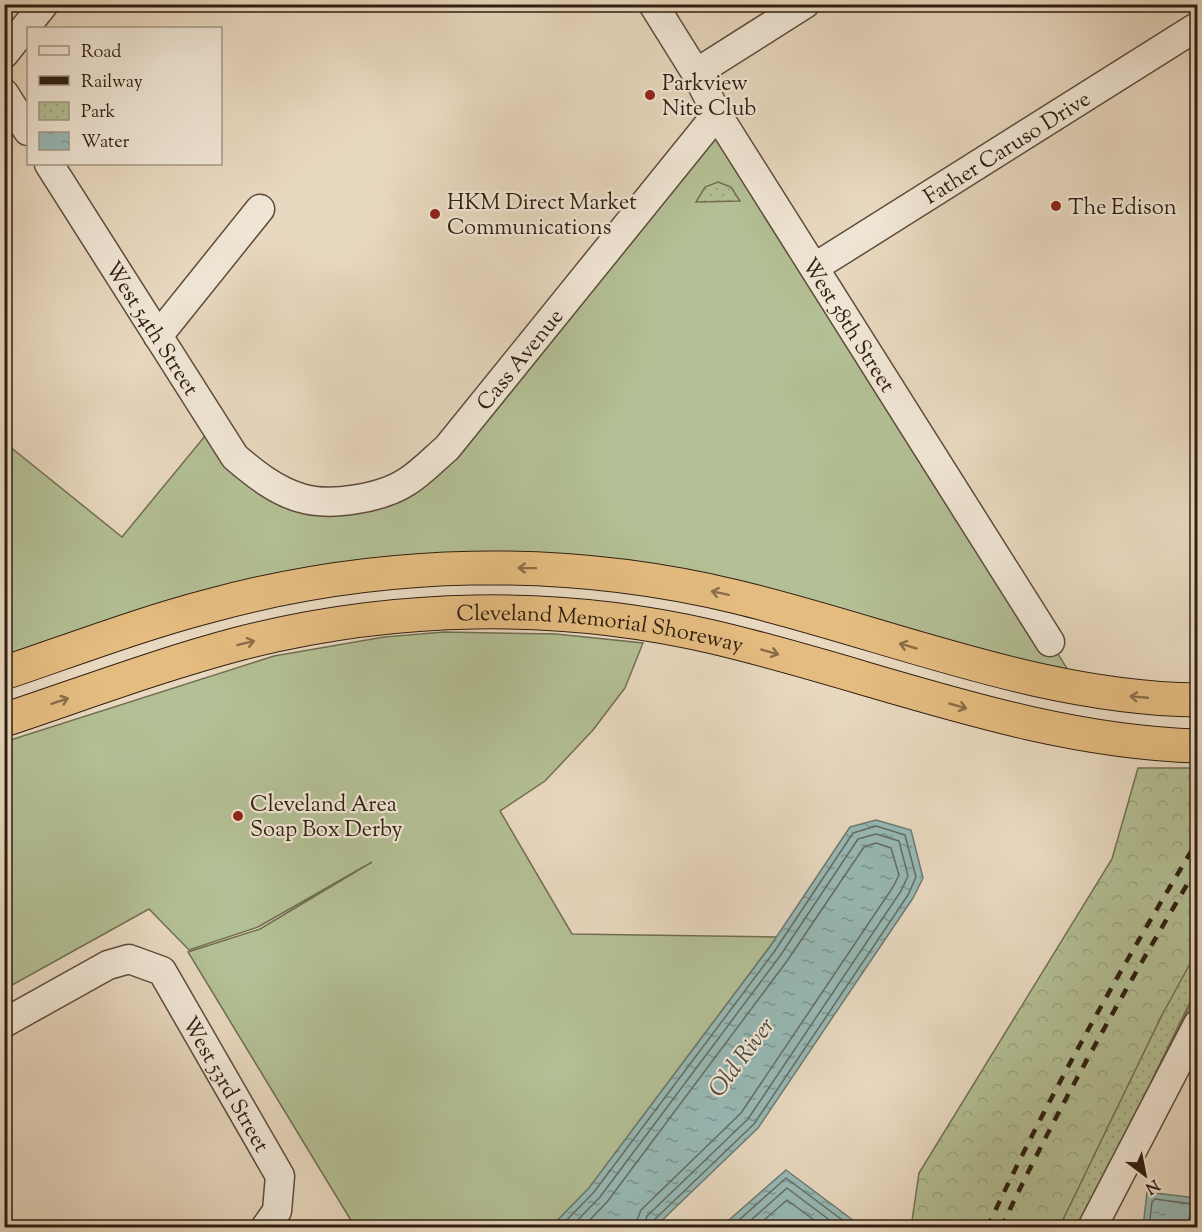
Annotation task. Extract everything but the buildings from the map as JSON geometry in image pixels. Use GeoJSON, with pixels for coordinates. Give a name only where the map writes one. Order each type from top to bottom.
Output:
{"type":"FeatureCollection","features":[{"type":"Feature","properties":{"kind":"highway","name":"Cleveland Memorial Shoreway"},"geometry":{"type":"LineString","coordinates":[[4,673],[206,606],[314,583],[428,568],[547,568],[658,581],[736,596],[989,668],[1071,687],[1130,696],[1197,700]]}},
{"type":"Feature","properties":{"kind":"highway","name":"Cleveland Memorial Shoreway"},"geometry":{"type":"LineString","coordinates":[[4,720],[168,664],[274,636],[382,618],[492,612],[603,618],[674,629],[745,645],[1028,724],[1110,739],[1197,746]]}},
{"type":"Feature","properties":{"kind":"street"},"geometry":{"type":"LineString","coordinates":[[4,54],[44,4]]}},
{"type":"Feature","properties":{"kind":"street","name":"West 58th Street"},"geometry":{"type":"LineString","coordinates":[[653,4],[696,73],[717,114],[1050,642]]}},
{"type":"Feature","properties":{"kind":"street"},"geometry":{"type":"LineString","coordinates":[[696,73],[805,4]]}},
{"type":"Feature","properties":{"kind":"street","name":"Father Caruso Drive"},"geometry":{"type":"LineString","coordinates":[[815,267],[1197,26]]}},
{"type":"Feature","properties":{"kind":"street"},"geometry":{"type":"LineString","coordinates":[[4,93],[27,129]]}},
{"type":"Feature","properties":{"kind":"street","name":"Cass Avenue"},"geometry":{"type":"LineString","coordinates":[[265,482],[302,499],[355,501],[381,495],[407,481],[447,448],[717,114]]}},
{"type":"Feature","properties":{"kind":"street","name":"West 54th Street"},"geometry":{"type":"LineString","coordinates":[[50,165],[235,457],[265,482]]}},
{"type":"Feature","properties":{"kind":"street"},"geometry":{"type":"LineString","coordinates":[[158,336],[260,209]]}},
{"type":"Feature","properties":{"kind":"street","name":"West 53rd Street"},"geometry":{"type":"LineString","coordinates":[[4,1023],[108,965],[129,959],[151,964],[162,970],[280,1176],[271,1219]]}},
{"type":"Feature","properties":{"kind":"street"},"geometry":{"type":"LineString","coordinates":[[1092,1227],[1197,1024]]}},
{"type":"Feature","properties":{"kind":"green space"},"geometry":{"type":"Polygon","coordinates":[[[717,114],[1080,689],[773,606],[428,568],[5,673],[4,442],[122,537],[214,425],[302,499],[407,481],[717,114]]]}},
{"type":"Feature","properties":{"kind":"green space"},"geometry":{"type":"Polygon","coordinates":[[[718,182],[731,187],[740,201],[696,202],[705,187],[718,182]]]}},
{"type":"Feature","properties":{"kind":"green space"},"geometry":{"type":"Polygon","coordinates":[[[444,632],[556,634],[643,643],[625,688],[593,730],[545,781],[500,811],[572,934],[777,937],[589,1188],[551,1227],[355,1227],[188,952],[260,929],[372,862],[258,927],[189,950],[149,909],[5,989],[4,742],[274,656],[384,637],[444,632]]]}},
{"type":"Feature","properties":{"kind":"green space"},"geometry":{"type":"Polygon","coordinates":[[[1138,768],[1197,768],[1197,992],[1080,1227],[911,1228],[919,1173],[1112,859],[1138,768]]]}},
{"type":"Feature","properties":{"kind":"green space"},"geometry":{"type":"Polygon","coordinates":[[[1197,951],[1197,988],[1080,1227],[1059,1228],[1162,1015],[1197,951]]]}},
{"type":"Feature","properties":{"kind":"water","name":"Old River"},"geometry":{"type":"Polygon","coordinates":[[[876,820],[911,830],[923,878],[913,898],[758,1128],[655,1227],[551,1227],[589,1188],[769,948],[850,827],[876,820]]]}},
{"type":"Feature","properties":{"kind":"water"},"geometry":{"type":"Polygon","coordinates":[[[786,1170],[862,1227],[721,1227],[786,1170]]]}},
{"type":"Feature","properties":{"kind":"water"},"geometry":{"type":"Polygon","coordinates":[[[1147,1192],[1196,1198],[1193,1227],[1143,1227],[1147,1192]]]}},
{"type":"Feature","properties":{"kind":"railway"},"geometry":{"type":"LineString","coordinates":[[987,1228],[1035,1129],[1087,1031],[1198,840]]}},
{"type":"Feature","properties":{"kind":"railway"},"geometry":{"type":"LineString","coordinates":[[1001,1228],[1095,1044],[1198,866]]}},
{"type":"Feature","properties":{"kind":"place","name":"Parkview Nite Club"},"geometry":{"type":"Point","coordinates":[650,95]}},
{"type":"Feature","properties":{"kind":"place","name":"The Edison"},"geometry":{"type":"Point","coordinates":[1056,206]}},
{"type":"Feature","properties":{"kind":"place","name":"HKM Direct Market Communications"},"geometry":{"type":"Point","coordinates":[435,214]}},
{"type":"Feature","properties":{"kind":"place","name":"Cleveland Area Soap Box Derby"},"geometry":{"type":"Point","coordinates":[238,816]}}]}
